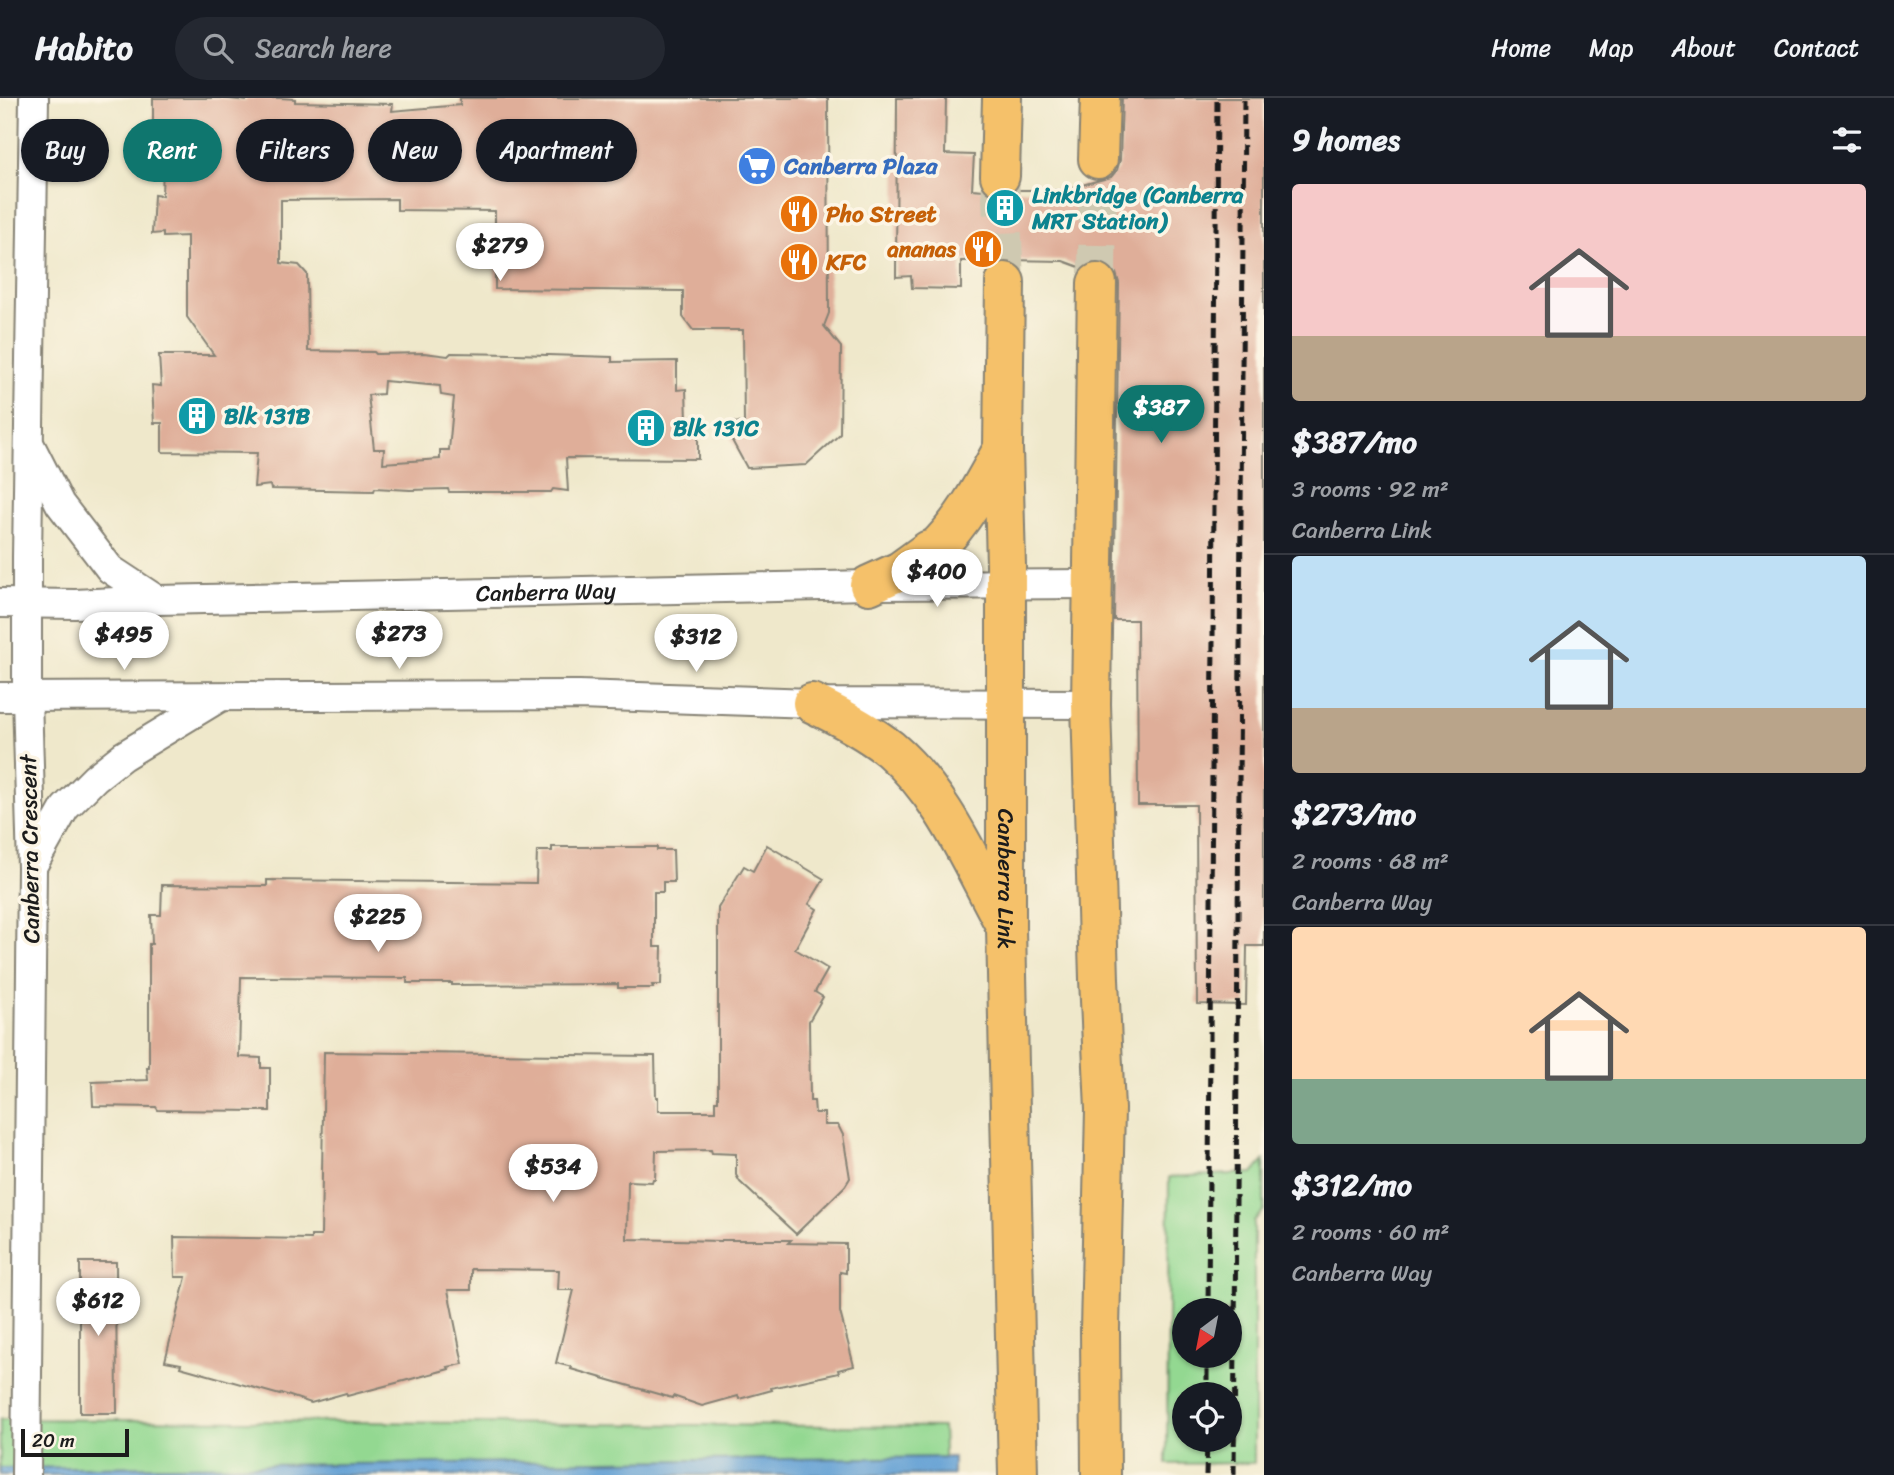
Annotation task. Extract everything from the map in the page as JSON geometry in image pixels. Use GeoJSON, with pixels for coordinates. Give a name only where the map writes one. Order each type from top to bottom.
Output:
{"type":"FeatureCollection","features":[{"type":"Feature","properties":{"kind":"main road"},"geometry":{"type":"LineString","coordinates":[[1000,176],[1002,98]]}},
{"type":"Feature","properties":{"kind":"main road"},"geometry":{"type":"LineString","coordinates":[[1098,159],[1100,98]]}},
{"type":"Feature","properties":{"kind":"main road","name":"Canberra Link"},"geometry":{"type":"LineString","coordinates":[[1005,282],[1003,448],[1006,584],[1006,928],[1017,1475]]}},
{"type":"Feature","properties":{"kind":"main road"},"geometry":{"type":"LineString","coordinates":[[1097,283],[1091,704],[1105,1109],[1100,1330],[1101,1475]]}},
{"type":"Feature","properties":{"kind":"main road"},"geometry":{"type":"LineString","coordinates":[[869,585],[900,571],[929,550],[934,550],[948,537],[973,502],[1003,448]]}},
{"type":"Feature","properties":{"kind":"main road"},"geometry":{"type":"LineString","coordinates":[[812,703],[867,732],[891,750],[920,780],[961,842],[1006,928]]}},
{"type":"Feature","properties":{"kind":"street","name":"Canberra Crescent"},"geometry":{"type":"LineString","coordinates":[[27,1466],[32,868],[13,697],[28,603],[34,98]]}},
{"type":"Feature","properties":{"kind":"street"},"geometry":{"type":"LineString","coordinates":[[29,444],[60,504],[110,569],[158,600]]}},
{"type":"Feature","properties":{"kind":"street","name":"Canberra Way"},"geometry":{"type":"LineString","coordinates":[[0,603],[75,604],[869,585],[1092,584]]}},
{"type":"Feature","properties":{"kind":"street"},"geometry":{"type":"LineString","coordinates":[[13,697],[579,695],[812,703],[1091,704]]}},
{"type":"Feature","properties":{"kind":"street"},"geometry":{"type":"LineString","coordinates":[[32,868],[65,808],[95,778],[122,756],[220,697]]}},
{"type":"Feature","properties":{"kind":"green space"},"geometry":{"type":"Polygon","coordinates":[[[1264,1161],[1264,1210],[1254,1221],[1254,1463],[1167,1464],[1169,1177],[1253,1173],[1264,1161]]]}},
{"type":"Feature","properties":{"kind":"green space"},"geometry":{"type":"Polygon","coordinates":[[[0,1419],[943,1427],[945,1475],[0,1475],[0,1419]]]}},
{"type":"Feature","properties":{"kind":"water"},"geometry":{"type":"Polygon","coordinates":[[[953,1457],[953,1475],[0,1475],[0,1468],[953,1457]]]}},
{"type":"Feature","properties":{"kind":"building"},"geometry":{"type":"Polygon","coordinates":[[[153,98],[220,98],[246,101],[246,98],[280,98],[295,99],[295,102],[393,104],[392,111],[460,105],[460,98],[828,98],[829,313],[824,326],[841,347],[840,434],[806,465],[747,468],[722,422],[744,423],[743,330],[693,330],[683,317],[683,291],[495,289],[495,211],[397,210],[397,199],[281,200],[281,263],[299,265],[307,274],[308,351],[424,353],[448,356],[451,353],[612,357],[612,362],[677,361],[677,390],[686,389],[687,421],[698,421],[698,459],[566,458],[568,491],[553,489],[551,492],[449,492],[448,489],[375,488],[374,491],[271,489],[270,485],[254,487],[257,453],[162,452],[162,423],[154,423],[152,385],[161,386],[159,355],[214,355],[187,317],[187,236],[163,237],[163,233],[152,234],[154,195],[162,196],[162,182],[222,182],[222,119],[153,119],[153,98]],[[384,381],[383,394],[368,395],[374,449],[384,449],[383,463],[440,459],[440,450],[449,450],[454,397],[441,395],[440,386],[384,381]]]}},
{"type":"Feature","properties":{"kind":"building"},"geometry":{"type":"Polygon","coordinates":[[[897,98],[946,98],[945,154],[974,155],[972,189],[984,190],[989,195],[1000,198],[1016,190],[1064,190],[1111,177],[1120,160],[1122,98],[1264,98],[1264,946],[1247,946],[1246,1005],[1197,1004],[1196,805],[1138,805],[1137,620],[1114,620],[1119,283],[1116,273],[1109,265],[1098,261],[1082,268],[1063,261],[1005,260],[961,261],[961,289],[912,288],[911,276],[896,277],[897,98]]]}},
{"type":"Feature","properties":{"kind":"building"},"geometry":{"type":"Polygon","coordinates":[[[767,845],[824,879],[809,904],[817,909],[795,949],[828,969],[815,992],[823,997],[809,1021],[810,1101],[814,1101],[815,1113],[824,1113],[824,1125],[838,1125],[843,1135],[850,1178],[796,1234],[740,1182],[736,1175],[736,1154],[712,1153],[711,1150],[656,1151],[655,1179],[652,1182],[628,1181],[627,1239],[791,1240],[788,1243],[846,1244],[846,1273],[840,1272],[840,1312],[854,1366],[838,1370],[839,1373],[702,1406],[556,1363],[574,1290],[558,1290],[559,1270],[471,1269],[471,1290],[448,1290],[463,1364],[448,1367],[449,1369],[311,1403],[165,1361],[186,1277],[175,1277],[174,1237],[311,1239],[311,1236],[321,1236],[324,1052],[655,1056],[658,1111],[715,1111],[715,1101],[718,1101],[718,908],[744,866],[753,871],[767,845]]]}},
{"type":"Feature","properties":{"kind":"building"},"geometry":{"type":"Polygon","coordinates":[[[552,847],[657,847],[657,850],[673,850],[674,882],[663,882],[663,892],[654,892],[654,947],[662,947],[661,985],[652,985],[653,988],[618,988],[618,984],[452,985],[407,983],[407,978],[241,977],[239,1057],[261,1058],[261,1068],[270,1068],[270,1111],[158,1110],[156,1107],[93,1106],[92,1082],[148,1080],[151,915],[161,915],[162,885],[267,886],[267,880],[536,883],[537,851],[552,851],[552,847]]]}},
{"type":"Feature","properties":{"kind":"building"},"geometry":{"type":"Polygon","coordinates":[[[80,1262],[116,1262],[117,1413],[80,1413],[80,1262]]]}},
{"type":"Feature","properties":{"kind":"tunnel"},"geometry":{"type":"LineString","coordinates":[[1097,283],[1098,159]]}},
{"type":"Feature","properties":{"kind":"tunnel"},"geometry":{"type":"LineString","coordinates":[[1000,176],[1005,282]]}},
{"type":"Feature","properties":{"kind":"railway"},"geometry":{"type":"LineString","coordinates":[[1208,1298],[1217,98]]}},
{"type":"Feature","properties":{"kind":"railway"},"geometry":{"type":"LineString","coordinates":[[1234,1475],[1244,98]]}},
{"type":"Feature","properties":{"kind":"railway"},"geometry":{"type":"LineString","coordinates":[[1207,1368],[1207,1382]]}},
{"type":"Feature","properties":{"kind":"railway"},"geometry":{"type":"LineString","coordinates":[[1206,1475],[1207,1452]]}},
{"type":"Feature","properties":{"kind":"place","name":"Canberra Plaza"},"geometry":{"type":"Point","coordinates":[757,166]}},
{"type":"Feature","properties":{"kind":"place","name":"Linkbridge (Canberra MRT Station)"},"geometry":{"type":"Point","coordinates":[1005,208]}},
{"type":"Feature","properties":{"kind":"place","name":"Pho Street"},"geometry":{"type":"Point","coordinates":[799,214]}},
{"type":"Feature","properties":{"kind":"place","name":"ananas"},"geometry":{"type":"Point","coordinates":[983,249]}},
{"type":"Feature","properties":{"kind":"place","name":"KFC"},"geometry":{"type":"Point","coordinates":[799,262]}},
{"type":"Feature","properties":{"kind":"place","name":"Blk 131B"},"geometry":{"type":"Point","coordinates":[197,416]}},
{"type":"Feature","properties":{"kind":"place","name":"Blk 131C"},"geometry":{"type":"Point","coordinates":[646,428]}}]}
